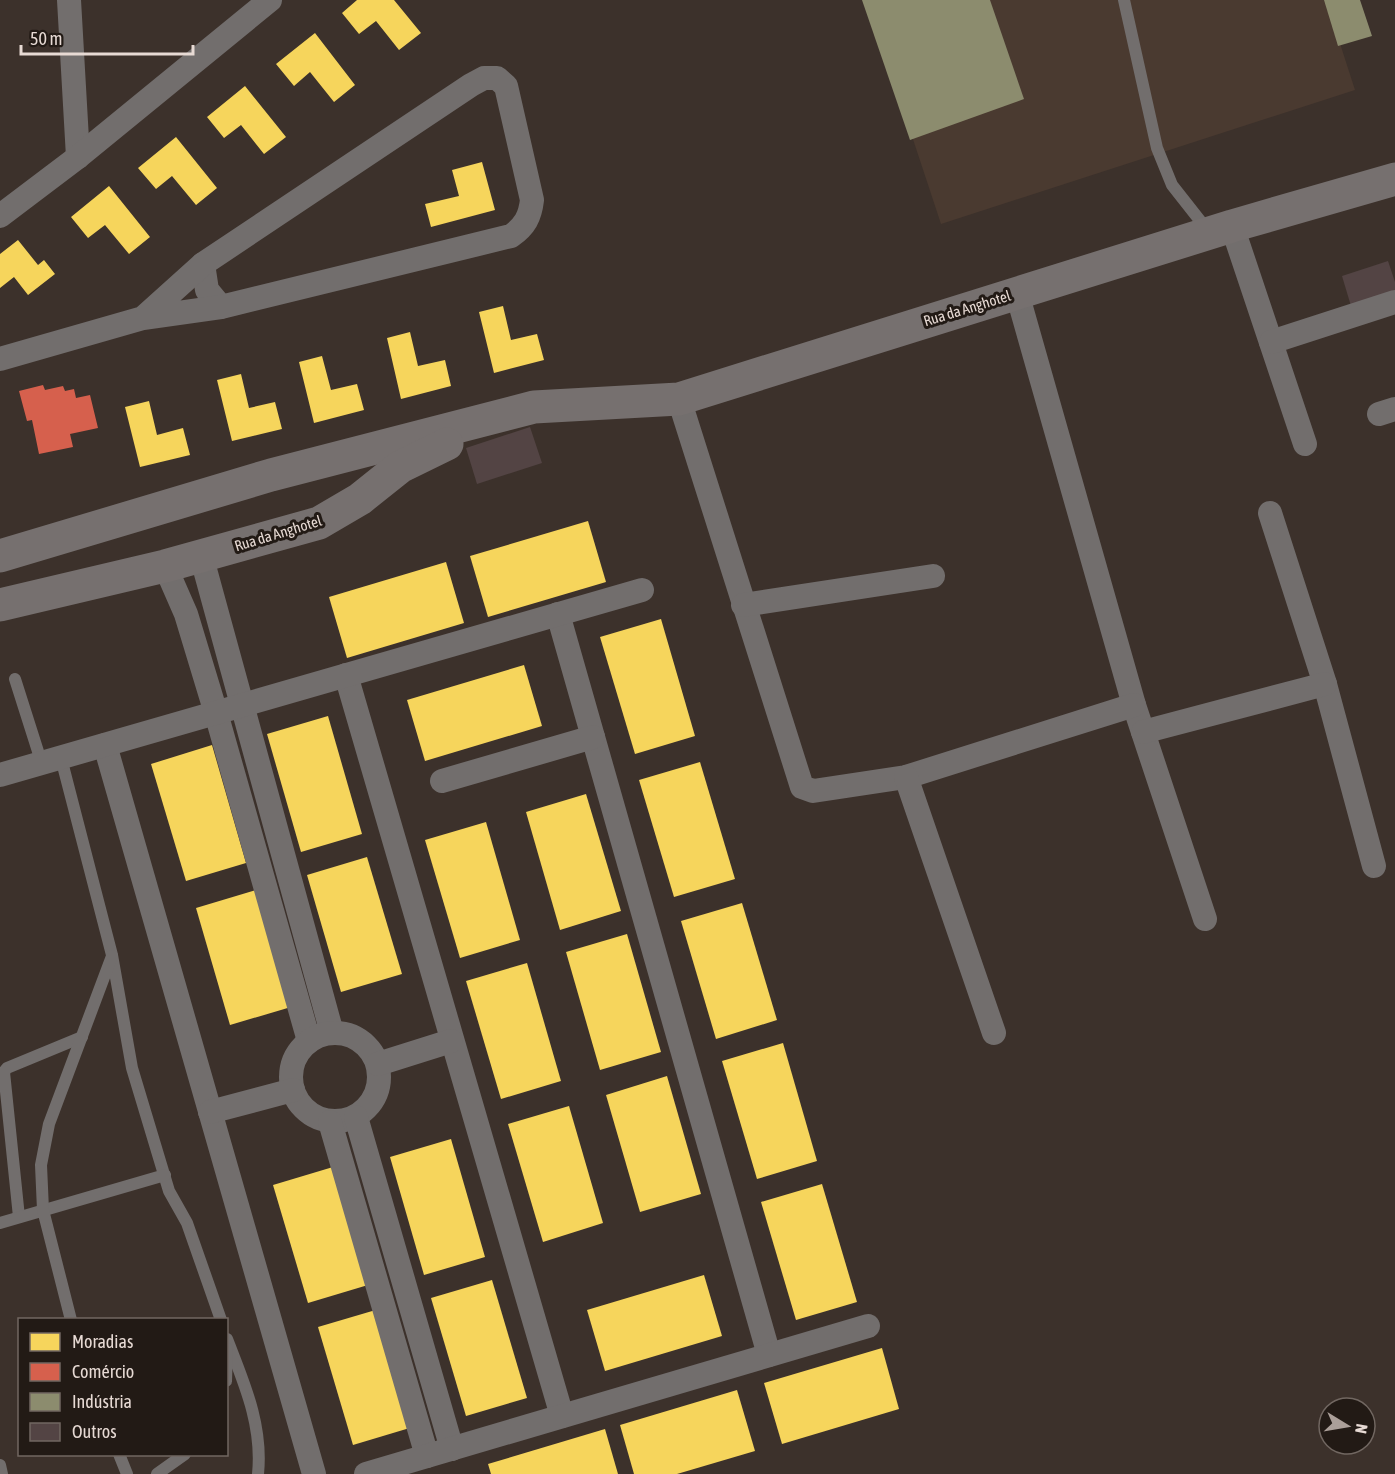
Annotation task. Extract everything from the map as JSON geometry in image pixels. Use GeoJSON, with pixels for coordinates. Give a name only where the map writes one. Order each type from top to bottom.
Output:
{"type":"FeatureCollection","features":[{"type":"Feature","properties":{"kind":"main road","name":"Rua da Anghotel"},"geometry":{"type":"LineString","coordinates":[[0,556],[271,475],[534,407],[679,399],[1221,229],[1395,178]]}},
{"type":"Feature","properties":{"kind":"main road","name":"Rua da Anghotel"},"geometry":{"type":"LineString","coordinates":[[0,605],[165,566],[319,523],[360,499],[400,467],[430,450],[534,407]]}},
{"type":"Feature","properties":{"kind":"street"},"geometry":{"type":"LineString","coordinates":[[69,0],[78,157]]}},
{"type":"Feature","properties":{"kind":"street"},"geometry":{"type":"LineString","coordinates":[[0,216],[78,157],[270,0]]}},
{"type":"Feature","properties":{"kind":"street"},"geometry":{"type":"LineString","coordinates":[[0,359],[144,318],[221,307],[511,236],[522,228],[530,215],[532,200],[506,86],[497,78],[484,78],[471,85],[202,264],[144,318]]}},
{"type":"Feature","properties":{"kind":"street"},"geometry":{"type":"LineString","coordinates":[[1221,229],[1271,342],[1305,444]]}},
{"type":"Feature","properties":{"kind":"street"},"geometry":{"type":"LineString","coordinates":[[202,264],[207,290],[221,307]]}},
{"type":"Feature","properties":{"kind":"street"},"geometry":{"type":"LineString","coordinates":[[1017,293],[1134,705],[1205,919]]}},
{"type":"Feature","properties":{"kind":"street"},"geometry":{"type":"LineString","coordinates":[[1271,342],[1395,302]]}},
{"type":"Feature","properties":{"kind":"street"},"geometry":{"type":"LineString","coordinates":[[679,399],[802,788],[813,790],[906,777],[1134,705]]}},
{"type":"Feature","properties":{"kind":"street"},"geometry":{"type":"LineString","coordinates":[[1269,513],[1325,684],[1374,866]]}},
{"type":"Feature","properties":{"kind":"street"},"geometry":{"type":"LineString","coordinates":[[201,555],[332,1033]]}},
{"type":"Feature","properties":{"kind":"street"},"geometry":{"type":"LineString","coordinates":[[165,566],[186,614],[309,1041]]}},
{"type":"Feature","properties":{"kind":"street"},"geometry":{"type":"LineString","coordinates":[[743,606],[933,576]]}},
{"type":"Feature","properties":{"kind":"street"},"geometry":{"type":"LineString","coordinates":[[0,775],[642,590]]}},
{"type":"Feature","properties":{"kind":"street"},"geometry":{"type":"LineString","coordinates":[[558,614],[769,1355]]}},
{"type":"Feature","properties":{"kind":"street"},"geometry":{"type":"LineString","coordinates":[[346,675],[562,1416]]}},
{"type":"Feature","properties":{"kind":"street"},"geometry":{"type":"LineString","coordinates":[[1143,732],[1325,684]]}},
{"type":"Feature","properties":{"kind":"street"},"geometry":{"type":"LineString","coordinates":[[442,781],[593,737]]}},
{"type":"Feature","properties":{"kind":"street"},"geometry":{"type":"LineString","coordinates":[[105,745],[314,1474]]}},
{"type":"Feature","properties":{"kind":"street"},"geometry":{"type":"LineString","coordinates":[[906,777],[994,1033]]}},
{"type":"Feature","properties":{"kind":"street"},"geometry":{"type":"LineString","coordinates":[[332,1033],[346,1034],[360,1040],[371,1051],[378,1064],[379,1079],[376,1094],[368,1107],[356,1117],[330,1122],[307,1112],[293,1090],[291,1077],[293,1063],[299,1051],[309,1041],[332,1033]]}},
{"type":"Feature","properties":{"kind":"street"},"geometry":{"type":"LineString","coordinates":[[378,1064],[451,1041]]}},
{"type":"Feature","properties":{"kind":"street"},"geometry":{"type":"LineString","coordinates":[[210,1112],[293,1090]]}},
{"type":"Feature","properties":{"kind":"street"},"geometry":{"type":"LineString","coordinates":[[356,1117],[452,1449]]}},
{"type":"Feature","properties":{"kind":"street"},"geometry":{"type":"LineString","coordinates":[[330,1122],[427,1456]]}},
{"type":"Feature","properties":{"kind":"street"},"geometry":{"type":"LineString","coordinates":[[366,1474],[868,1326]]}},
{"type":"Feature","properties":{"kind":"lane"},"geometry":{"type":"LineString","coordinates":[[1124,0],[1157,148],[1172,185],[1221,229]]}},
{"type":"Feature","properties":{"kind":"lane"},"geometry":{"type":"LineString","coordinates":[[15,680],[51,761],[112,955],[132,1068],[169,1191],[187,1223],[220,1318]]}},
{"type":"Feature","properties":{"kind":"lane"},"geometry":{"type":"LineString","coordinates":[[70,1318],[43,1210],[41,1165],[49,1124],[112,955]]}},
{"type":"Feature","properties":{"kind":"lane"},"geometry":{"type":"LineString","coordinates":[[19,1217],[4,1072],[7,1068],[82,1037]]}},
{"type":"Feature","properties":{"kind":"lane"},"geometry":{"type":"LineString","coordinates":[[0,1223],[165,1174]]}},
{"type":"Feature","properties":{"kind":"lane"},"geometry":{"type":"LineString","coordinates":[[228,1341],[254,1408],[260,1459],[258,1474]]}},
{"type":"Feature","properties":{"kind":"lane"},"geometry":{"type":"LineString","coordinates":[[119,1456],[127,1474]]}},
{"type":"Feature","properties":{"kind":"lane"},"geometry":{"type":"LineString","coordinates":[[157,1474],[184,1456]]}},
{"type":"Feature","properties":{"kind":"lane"},"geometry":{"type":"LineString","coordinates":[[0,1464],[2,1474]]}},
{"type":"Feature","properties":{"kind":"shaded area"},"geometry":{"type":"Polygon","coordinates":[[[867,0],[1326,0],[1355,90],[941,224],[867,0]]]}},
{"type":"Feature","properties":{"kind":"building: Moradias"},"geometry":{"type":"Polygon","coordinates":[[[357,0],[394,0],[421,33],[399,50],[376,21],[359,34],[342,13],[357,0]]]}},
{"type":"Feature","properties":{"kind":"building: Moradias"},"geometry":{"type":"Polygon","coordinates":[[[315,33],[355,85],[334,102],[310,72],[294,86],[276,64],[315,33]]]}},
{"type":"Feature","properties":{"kind":"building: Moradias"},"geometry":{"type":"Polygon","coordinates":[[[245,86],[286,137],[264,154],[241,125],[224,138],[207,117],[245,86]]]}},
{"type":"Feature","properties":{"kind":"building: Moradias"},"geometry":{"type":"Polygon","coordinates":[[[176,137],[217,188],[196,205],[172,176],[156,189],[138,168],[176,137]]]}},
{"type":"Feature","properties":{"kind":"building: Moradias"},"geometry":{"type":"Polygon","coordinates":[[[482,162],[495,210],[431,227],[425,204],[459,196],[452,170],[482,162]]]}},
{"type":"Feature","properties":{"kind":"building: Moradias"},"geometry":{"type":"Polygon","coordinates":[[[109,186],[150,237],[129,254],[105,225],[88,238],[71,217],[109,186]]]}},
{"type":"Feature","properties":{"kind":"building: Moradias"},"geometry":{"type":"Polygon","coordinates":[[[18,240],[38,265],[44,260],[55,274],[28,295],[14,277],[0,288],[0,254],[18,240]]]}},
{"type":"Feature","properties":{"kind":"building: Moradias"},"geometry":{"type":"Polygon","coordinates":[[[503,306],[511,340],[537,334],[544,360],[494,373],[479,312],[503,306]]]}},
{"type":"Feature","properties":{"kind":"building: Moradias"},"geometry":{"type":"Polygon","coordinates":[[[410,332],[418,366],[445,360],[451,386],[401,399],[387,338],[410,332]]]}},
{"type":"Feature","properties":{"kind":"building: Moradias"},"geometry":{"type":"Polygon","coordinates":[[[322,356],[331,390],[357,384],[364,410],[314,423],[299,362],[322,356]]]}},
{"type":"Feature","properties":{"kind":"building: Moradias"},"geometry":{"type":"Polygon","coordinates":[[[241,374],[249,408],[275,402],[282,429],[232,441],[217,380],[241,374]]]}},
{"type":"Feature","properties":{"kind":"building: Moradias"},"geometry":{"type":"Polygon","coordinates":[[[149,401],[157,435],[183,428],[190,455],[140,467],[125,407],[149,401]]]}},
{"type":"Feature","properties":{"kind":"building: Moradias"},"geometry":{"type":"Polygon","coordinates":[[[588,521],[606,582],[488,617],[470,556],[588,521]]]}},
{"type":"Feature","properties":{"kind":"building: Moradias"},"geometry":{"type":"Polygon","coordinates":[[[446,562],[464,623],[347,658],[329,597],[446,562]]]}},
{"type":"Feature","properties":{"kind":"building: Moradias"},"geometry":{"type":"Polygon","coordinates":[[[661,619],[695,736],[635,754],[600,637],[661,619]]]}},
{"type":"Feature","properties":{"kind":"building: Moradias"},"geometry":{"type":"Polygon","coordinates":[[[524,665],[542,726],[425,761],[407,700],[524,665]]]}},
{"type":"Feature","properties":{"kind":"building: Moradias"},"geometry":{"type":"Polygon","coordinates":[[[328,716],[362,834],[301,852],[267,734],[328,716]]]}},
{"type":"Feature","properties":{"kind":"building: Moradias"},"geometry":{"type":"Polygon","coordinates":[[[212,745],[246,863],[186,881],[151,764],[212,745]]]}},
{"type":"Feature","properties":{"kind":"building: Moradias"},"geometry":{"type":"Polygon","coordinates":[[[700,762],[735,879],[674,897],[639,780],[700,762]]]}},
{"type":"Feature","properties":{"kind":"building: Moradias"},"geometry":{"type":"Polygon","coordinates":[[[586,794],[621,911],[560,930],[526,812],[586,794]]]}},
{"type":"Feature","properties":{"kind":"building: Moradias"},"geometry":{"type":"Polygon","coordinates":[[[486,822],[520,940],[460,958],[425,840],[486,822]]]}},
{"type":"Feature","properties":{"kind":"building: Moradias"},"geometry":{"type":"Polygon","coordinates":[[[367,857],[402,974],[341,992],[307,875],[367,857]]]}},
{"type":"Feature","properties":{"kind":"building: Moradias"},"geometry":{"type":"Polygon","coordinates":[[[256,890],[291,1007],[230,1025],[196,908],[256,890]]]}},
{"type":"Feature","properties":{"kind":"building: Moradias"},"geometry":{"type":"Polygon","coordinates":[[[742,903],[777,1020],[716,1039],[681,921],[742,903]]]}},
{"type":"Feature","properties":{"kind":"building: Moradias"},"geometry":{"type":"Polygon","coordinates":[[[627,934],[661,1052],[600,1070],[566,952],[627,934]]]}},
{"type":"Feature","properties":{"kind":"building: Moradias"},"geometry":{"type":"Polygon","coordinates":[[[527,963],[561,1081],[501,1099],[466,981],[527,963]]]}},
{"type":"Feature","properties":{"kind":"building: Moradias"},"geometry":{"type":"Polygon","coordinates":[[[783,1043],[817,1161],[757,1179],[722,1061],[783,1043]]]}},
{"type":"Feature","properties":{"kind":"building: Moradias"},"geometry":{"type":"Polygon","coordinates":[[[667,1076],[701,1194],[640,1212],[606,1095],[667,1076]]]}},
{"type":"Feature","properties":{"kind":"building: Moradias"},"geometry":{"type":"Polygon","coordinates":[[[569,1106],[603,1223],[543,1242],[508,1124],[569,1106]]]}},
{"type":"Feature","properties":{"kind":"building: Moradias"},"geometry":{"type":"Polygon","coordinates":[[[451,1139],[485,1257],[424,1275],[390,1157],[451,1139]]]}},
{"type":"Feature","properties":{"kind":"building: Moradias"},"geometry":{"type":"Polygon","coordinates":[[[333,1167],[368,1285],[308,1303],[273,1185],[333,1167]]]}},
{"type":"Feature","properties":{"kind":"building: Moradias"},"geometry":{"type":"Polygon","coordinates":[[[822,1184],[857,1302],[796,1320],[761,1202],[822,1184]]]}},
{"type":"Feature","properties":{"kind":"building: Moradias"},"geometry":{"type":"Polygon","coordinates":[[[704,1275],[722,1336],[605,1371],[587,1310],[704,1275]]]}},
{"type":"Feature","properties":{"kind":"building: Moradias"},"geometry":{"type":"Polygon","coordinates":[[[492,1280],[527,1398],[466,1416],[431,1298],[492,1280]]]}},
{"type":"Feature","properties":{"kind":"building: Moradias"},"geometry":{"type":"Polygon","coordinates":[[[379,1309],[413,1427],[353,1445],[318,1327],[379,1309]]]}},
{"type":"Feature","properties":{"kind":"building: Moradias"},"geometry":{"type":"Polygon","coordinates":[[[882,1348],[899,1409],[782,1444],[764,1383],[882,1348]]]}},
{"type":"Feature","properties":{"kind":"building: Moradias"},"geometry":{"type":"Polygon","coordinates":[[[737,1390],[755,1451],[677,1474],[634,1474],[620,1425],[737,1390]]]}},
{"type":"Feature","properties":{"kind":"building: Moradias"},"geometry":{"type":"Polygon","coordinates":[[[605,1429],[618,1474],[491,1474],[488,1464],[605,1429]]]}},
{"type":"Feature","properties":{"kind":"building: Comércio"},"geometry":{"type":"Polygon","coordinates":[[[43,385],[45,390],[63,386],[65,391],[74,389],[76,398],[90,395],[98,428],[70,434],[73,447],[39,454],[32,420],[27,421],[19,391],[43,385]]]}},
{"type":"Feature","properties":{"kind":"building: Indústria"},"geometry":{"type":"Polygon","coordinates":[[[862,0],[990,0],[1024,99],[910,140],[862,0]]]}},
{"type":"Feature","properties":{"kind":"building: Indústria"},"geometry":{"type":"Polygon","coordinates":[[[1324,0],[1360,0],[1372,36],[1338,46],[1324,0]]]}},
{"type":"Feature","properties":{"kind":"building: Outros"},"geometry":{"type":"Polygon","coordinates":[[[1388,261],[1395,282],[1395,293],[1351,306],[1342,276],[1388,261]]]}},
{"type":"Feature","properties":{"kind":"building: Outros"},"geometry":{"type":"Polygon","coordinates":[[[530,427],[542,463],[477,484],[466,448],[530,427]]]}}]}
